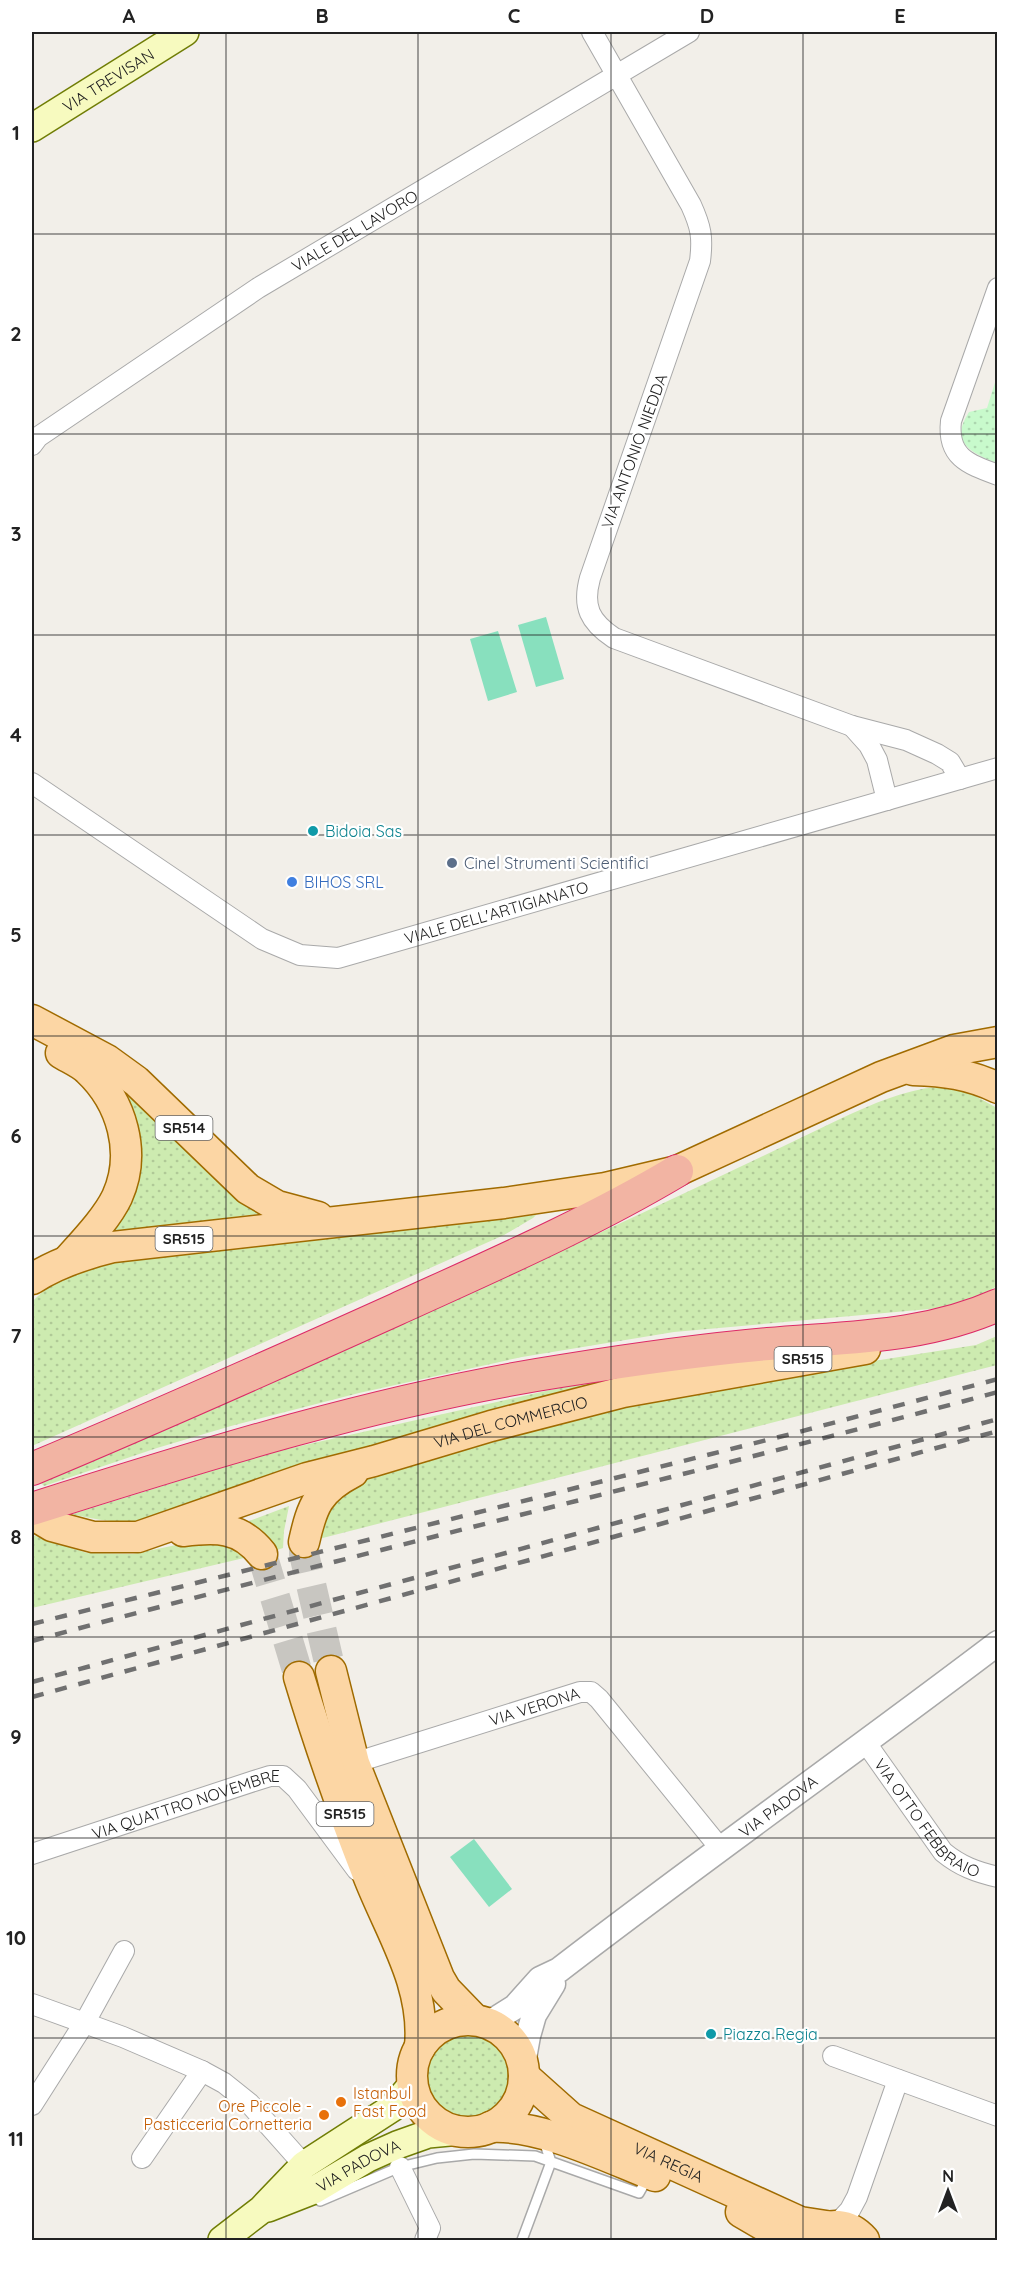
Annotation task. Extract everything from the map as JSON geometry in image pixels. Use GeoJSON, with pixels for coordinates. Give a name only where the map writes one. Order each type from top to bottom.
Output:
{"type":"FeatureCollection","features":[{"type":"Feature","properties":{"kind":"highway"},"geometry":{"type":"LineString","coordinates":[[32,1469],[172,1411],[451,1284],[628,1200],[677,1171]]}},
{"type":"Feature","properties":{"kind":"highway","name":"VIA DEL COMMERCIO"},"geometry":{"type":"LineString","coordinates":[[32,1509],[254,1441],[400,1403],[558,1371],[767,1344],[897,1334],[956,1322],[998,1305]]}},
{"type":"Feature","properties":{"kind":"main road","name":"VIA TREVISAN"},"geometry":{"type":"LineString","coordinates":[[32,128],[185,32]]}},
{"type":"Feature","properties":{"kind":"main road","name":"SR514"},"geometry":{"type":"LineString","coordinates":[[32,1020],[107,1060],[136,1081],[159,1101],[224,1168],[263,1199],[300,1214],[342,1221]]}},
{"type":"Feature","properties":{"kind":"main road"},"geometry":{"type":"LineString","coordinates":[[32,1038],[87,1069],[114,1104],[122,1123],[126,1144],[125,1167],[117,1197],[91,1234],[69,1259]]}},
{"type":"Feature","properties":{"kind":"main road","name":"SR515"},"geometry":{"type":"LineString","coordinates":[[32,1279],[50,1267],[69,1259],[113,1247],[565,1194],[605,1188],[677,1171],[861,1085],[954,1050],[998,1042]]}},
{"type":"Feature","properties":{"kind":"main road"},"geometry":{"type":"LineString","coordinates":[[901,1070],[957,1073],[971,1076],[998,1088]]}},
{"type":"Feature","properties":{"kind":"main road","name":"VIA DEL COMMERCIO"},"geometry":{"type":"LineString","coordinates":[[32,1514],[52,1526],[93,1537],[138,1537],[307,1478],[374,1461],[492,1425],[622,1392],[872,1347],[926,1341],[984,1327],[998,1317]]}},
{"type":"Feature","properties":{"kind":"main road","name":"SR515"},"geometry":{"type":"LineString","coordinates":[[304,1542],[310,1514],[319,1498],[338,1482],[374,1461]]}},
{"type":"Feature","properties":{"kind":"main road","name":"SR515"},"geometry":{"type":"LineString","coordinates":[[138,1537],[206,1528],[232,1531],[243,1535],[262,1554]]}},
{"type":"Feature","properties":{"kind":"main road","name":"SR515"},"geometry":{"type":"LineString","coordinates":[[331,1671],[354,1763],[439,1978],[446,1990],[482,2022]]}},
{"type":"Feature","properties":{"kind":"main road","name":"SR515"},"geometry":{"type":"LineString","coordinates":[[299,1677],[325,1763],[369,1878],[412,1975],[422,2026],[420,2047]]}},
{"type":"Feature","properties":{"kind":"main road","name":"VIA PADOVA"},"geometry":{"type":"LineString","coordinates":[[420,2047],[427,2038],[444,2026],[464,2020],[482,2022]]}},
{"type":"Feature","properties":{"kind":"main road"},"geometry":{"type":"LineString","coordinates":[[482,2022],[496,2028],[511,2040],[516,2047],[523,2070]]}},
{"type":"Feature","properties":{"kind":"main road"},"geometry":{"type":"LineString","coordinates":[[420,2047],[413,2065],[413,2084],[418,2101],[429,2115],[443,2126],[460,2131]]}},
{"type":"Feature","properties":{"kind":"main road","name":"VIA PADOVA"},"geometry":{"type":"LineString","coordinates":[[261,2210],[314,2190],[368,2158],[397,2145],[428,2134],[475,2131],[490,2127],[513,2109],[522,2092],[523,2070]]}},
{"type":"Feature","properties":{"kind":"main road","name":"VIA REGIA"},"geometry":{"type":"LineString","coordinates":[[523,2070],[571,2118],[800,2222],[822,2231],[855,2232],[864,2241]]}},
{"type":"Feature","properties":{"kind":"main road","name":"VIA PADOVA"},"geometry":{"type":"LineString","coordinates":[[222,2241],[261,2210],[304,2165],[392,2108],[413,2084]]}},
{"type":"Feature","properties":{"kind":"main road","name":"VIA REGIA"},"geometry":{"type":"LineString","coordinates":[[490,2127],[505,2126],[539,2132],[650,2174],[739,2211],[765,2226],[784,2241]]}},
{"type":"Feature","properties":{"kind":"street","name":"VIA ANTONIO NIEDDA"},"geometry":{"type":"LineString","coordinates":[[592,32],[691,205],[700,224],[703,240],[696,272],[590,578],[586,599],[588,611],[594,622],[614,638],[852,726],[906,740],[950,762],[960,779]]}},
{"type":"Feature","properties":{"kind":"street","name":"VIALE DEL LAVORO"},"geometry":{"type":"LineString","coordinates":[[32,445],[38,437],[258,288],[689,32]]}},
{"type":"Feature","properties":{"kind":"street"},"geometry":{"type":"LineString","coordinates":[[998,288],[951,422],[950,434],[952,446],[959,456],[975,467],[998,475]]}},
{"type":"Feature","properties":{"kind":"street","name":"VIA ANTONIO NIEDDA"},"geometry":{"type":"LineString","coordinates":[[852,726],[869,745],[877,760],[887,800]]}},
{"type":"Feature","properties":{"kind":"street","name":"VIALE DELL'ARTIGIANATO"},"geometry":{"type":"LineString","coordinates":[[32,783],[262,939],[300,955],[338,958],[998,768]]}},
{"type":"Feature","properties":{"kind":"street","name":"VIA PADOVA"},"geometry":{"type":"LineString","coordinates":[[482,2022],[515,2007],[540,1979],[559,1970],[998,1643]]}},
{"type":"Feature","properties":{"kind":"street","name":"VIA VERONA"},"geometry":{"type":"LineString","coordinates":[[354,1763],[579,1692],[591,1692],[720,1848]]}},
{"type":"Feature","properties":{"kind":"street","name":"VIA OTTO FEBBRAIO"},"geometry":{"type":"LineString","coordinates":[[866,1743],[943,1852],[958,1864],[974,1871],[998,1876]]}},
{"type":"Feature","properties":{"kind":"street","name":"VIA QUATTRO NOVEMBRE"},"geometry":{"type":"LineString","coordinates":[[34,1849],[270,1776],[283,1776],[297,1789],[359,1872],[369,1878]]}},
{"type":"Feature","properties":{"kind":"street"},"geometry":{"type":"LineString","coordinates":[[32,2105],[85,2022],[124,1951]]}},
{"type":"Feature","properties":{"kind":"street","name":"VIA PADOVA"},"geometry":{"type":"LineString","coordinates":[[523,2070],[534,2015],[552,1987],[559,1970]]}},
{"type":"Feature","properties":{"kind":"street"},"geometry":{"type":"LineString","coordinates":[[32,2004],[85,2022],[202,2071],[224,2083],[249,2103],[304,2165]]}},
{"type":"Feature","properties":{"kind":"street"},"geometry":{"type":"LineString","coordinates":[[833,2056],[998,2116]]}},
{"type":"Feature","properties":{"kind":"street"},"geometry":{"type":"LineString","coordinates":[[142,2158],[202,2071]]}},
{"type":"Feature","properties":{"kind":"street"},"geometry":{"type":"LineString","coordinates":[[822,2231],[850,2210],[857,2197],[898,2080]]}},
{"type":"Feature","properties":{"kind":"street"},"geometry":{"type":"LineString","coordinates":[[400,2167],[430,2228],[425,2241]]}},
{"type":"Feature","properties":{"kind":"lane"},"geometry":{"type":"LineString","coordinates":[[522,2241],[551,2162],[539,2132]]}},
{"type":"Feature","properties":{"kind":"lane"},"geometry":{"type":"LineString","coordinates":[[317,2202],[400,2167],[437,2158],[474,2154],[530,2155],[639,2193],[650,2174]]}},
{"type":"Feature","properties":{"kind":"green space"},"geometry":{"type":"Polygon","coordinates":[[[997,376],[998,463],[971,450],[962,439],[961,431],[969,412],[987,408],[997,376]]]}},
{"type":"Feature","properties":{"kind":"green space"},"geometry":{"type":"Polygon","coordinates":[[[546,617],[564,679],[536,687],[518,625],[546,617]]]}},
{"type":"Feature","properties":{"kind":"green space"},"geometry":{"type":"Polygon","coordinates":[[[498,631],[517,692],[488,701],[470,639],[498,631]]]}},
{"type":"Feature","properties":{"kind":"green space"},"geometry":{"type":"Polygon","coordinates":[[[115,1082],[266,1213],[112,1232],[115,1082]]]}},
{"type":"Feature","properties":{"kind":"green space"},"geometry":{"type":"Polygon","coordinates":[[[937,1087],[968,1092],[997,1108],[997,1286],[963,1306],[674,1332],[522,1357],[359,1393],[231,1426],[44,1486],[40,1482],[443,1305],[842,1118],[900,1094],[937,1087]]]}},
{"type":"Feature","properties":{"kind":"green space"},"geometry":{"type":"Polygon","coordinates":[[[536,1215],[504,1235],[32,1446],[32,1302],[49,1286],[64,1278],[100,1266],[151,1258],[536,1215]]]}},
{"type":"Feature","properties":{"kind":"green space"},"geometry":{"type":"Polygon","coordinates":[[[997,1336],[997,1365],[311,1541],[318,1517],[354,1482],[407,1466],[556,1424],[672,1396],[976,1345],[997,1336]]]}},
{"type":"Feature","properties":{"kind":"green space"},"geometry":{"type":"Polygon","coordinates":[[[627,1376],[349,1452],[152,1520],[112,1521],[72,1514],[269,1453],[568,1386],[627,1376]]]}},
{"type":"Feature","properties":{"kind":"green space"},"geometry":{"type":"Polygon","coordinates":[[[289,1506],[283,1548],[274,1551],[266,1535],[249,1521],[289,1506]]]}},
{"type":"Feature","properties":{"kind":"green space"},"geometry":{"type":"Polygon","coordinates":[[[32,1535],[87,1553],[133,1554],[205,1539],[229,1545],[244,1558],[32,1608],[32,1535]]]}},
{"type":"Feature","properties":{"kind":"green space"},"geometry":{"type":"Polygon","coordinates":[[[474,1839],[512,1889],[489,1907],[450,1857],[474,1839]]]}},
{"type":"Feature","properties":{"kind":"green space"},"geometry":{"type":"Polygon","coordinates":[[[470,2026],[487,2030],[502,2040],[512,2055],[516,2072],[512,2089],[502,2104],[487,2114],[470,2118],[453,2114],[438,2104],[428,2089],[424,2072],[428,2055],[438,2040],[453,2030],[470,2026]]]}},
{"type":"Feature","properties":{"kind":"tunnel"},"geometry":{"type":"LineString","coordinates":[[304,1542],[304,1554],[331,1671]]}},
{"type":"Feature","properties":{"kind":"tunnel"},"geometry":{"type":"LineString","coordinates":[[262,1554],[299,1677]]}},
{"type":"Feature","properties":{"kind":"railway"},"geometry":{"type":"LineString","coordinates":[[32,1624],[795,1433],[998,1379]]}},
{"type":"Feature","properties":{"kind":"railway"},"geometry":{"type":"LineString","coordinates":[[32,1641],[998,1392]]}},
{"type":"Feature","properties":{"kind":"railway"},"geometry":{"type":"LineString","coordinates":[[32,1682],[998,1419]]}},
{"type":"Feature","properties":{"kind":"railway"},"geometry":{"type":"LineString","coordinates":[[32,1697],[998,1431]]}},
{"type":"Feature","properties":{"kind":"place","name":"Bidoia Sas"},"geometry":{"type":"Point","coordinates":[313,831]}},
{"type":"Feature","properties":{"kind":"place","name":"Cinel Strumenti Scientifici"},"geometry":{"type":"Point","coordinates":[452,863]}},
{"type":"Feature","properties":{"kind":"place","name":"BIHOS SRL"},"geometry":{"type":"Point","coordinates":[292,882]}},
{"type":"Feature","properties":{"kind":"place","name":"Piazza Regia"},"geometry":{"type":"Point","coordinates":[711,2034]}},
{"type":"Feature","properties":{"kind":"place","name":"Istanbul Fast Food"},"geometry":{"type":"Point","coordinates":[341,2102]}},
{"type":"Feature","properties":{"kind":"place","name":"Ore Piccole - Pasticceria Cornetteria"},"geometry":{"type":"Point","coordinates":[324,2115]}}]}
